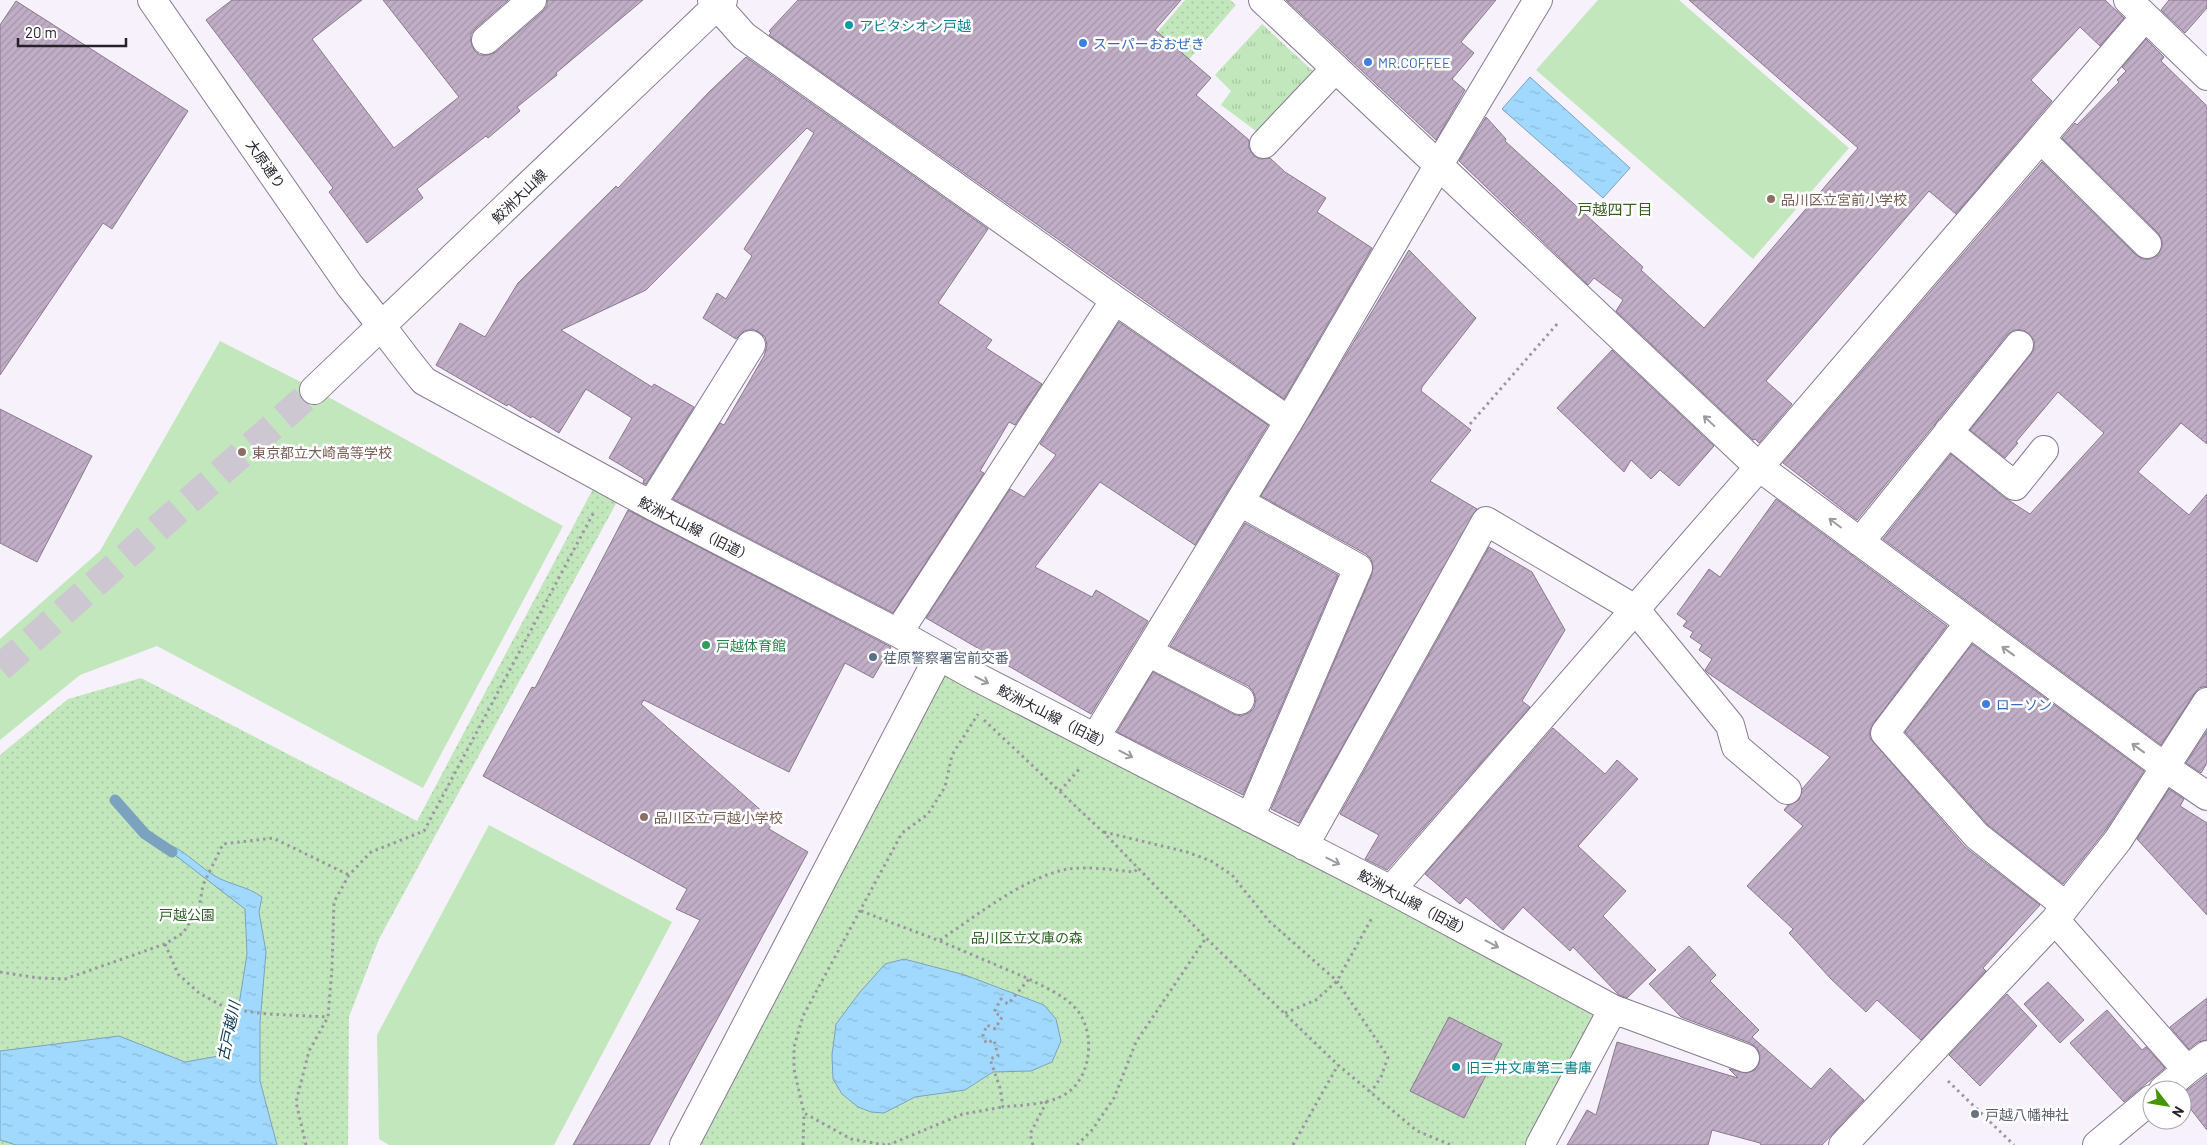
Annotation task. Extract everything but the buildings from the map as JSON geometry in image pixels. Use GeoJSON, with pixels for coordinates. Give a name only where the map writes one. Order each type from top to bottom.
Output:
{"type":"FeatureCollection","features":[{"type":"Feature","properties":{"kind":"street","name":"大原通り"},"geometry":{"type":"LineString","coordinates":[[152,0],[350,286],[383,326]]}},
{"type":"Feature","properties":{"kind":"street"},"geometry":{"type":"LineString","coordinates":[[486,40],[532,0]]}},
{"type":"Feature","properties":{"kind":"street"},"geometry":{"type":"LineString","coordinates":[[1095,738],[1289,421],[1438,166],[1538,0]]}},
{"type":"Feature","properties":{"kind":"street","name":"鮫洲大山線"},"geometry":{"type":"LineString","coordinates":[[314,390],[383,326],[717,2]]}},
{"type":"Feature","properties":{"kind":"street"},"geometry":{"type":"LineString","coordinates":[[717,2],[744,36],[1115,300],[1289,421]]}},
{"type":"Feature","properties":{"kind":"street"},"geometry":{"type":"LineString","coordinates":[[1276,4],[1335,69],[1759,467],[2166,768],[2207,796]]}},
{"type":"Feature","properties":{"kind":"street"},"geometry":{"type":"LineString","coordinates":[[1391,890],[2041,139],[2136,8],[2207,76]]}},
{"type":"Feature","properties":{"kind":"street"},"geometry":{"type":"LineString","coordinates":[[1264,144],[1335,69]]}},
{"type":"Feature","properties":{"kind":"street"},"geometry":{"type":"LineString","coordinates":[[2041,139],[2147,244]]}},
{"type":"Feature","properties":{"kind":"street"},"geometry":{"type":"LineString","coordinates":[[898,633],[1115,300]]}},
{"type":"Feature","properties":{"kind":"street","name":"鮫洲大山線（旧道）"},"geometry":{"type":"LineString","coordinates":[[383,326],[424,381],[609,483],[1095,738],[1391,890],[1612,1009],[1745,1058]]}},
{"type":"Feature","properties":{"kind":"street"},"geometry":{"type":"LineString","coordinates":[[1860,542],[2019,345]]}},
{"type":"Feature","properties":{"kind":"street"},"geometry":{"type":"LineString","coordinates":[[651,505],[751,346]]}},
{"type":"Feature","properties":{"kind":"street"},"geometry":{"type":"LineString","coordinates":[[1948,432],[2015,486],[2044,450]]}},
{"type":"Feature","properties":{"kind":"street"},"geometry":{"type":"LineString","coordinates":[[1240,502],[1358,568],[1250,818]]}},
{"type":"Feature","properties":{"kind":"street"},"geometry":{"type":"LineString","coordinates":[[1304,846],[1486,521],[1635,609],[1730,725],[1736,747],[1788,790]]}},
{"type":"Feature","properties":{"kind":"street"},"geometry":{"type":"LineString","coordinates":[[1969,623],[1885,733],[1977,836],[2060,913],[2197,1063],[2176,1080]]}},
{"type":"Feature","properties":{"kind":"street"},"geometry":{"type":"LineString","coordinates":[[1148,652],[1240,700]]}},
{"type":"Feature","properties":{"kind":"street"},"geometry":{"type":"LineString","coordinates":[[684,1145],[939,656]]}},
{"type":"Feature","properties":{"kind":"street"},"geometry":{"type":"LineString","coordinates":[[1848,1144],[1924,1058],[2060,913],[2118,840],[2207,702]]}},
{"type":"Feature","properties":{"kind":"street"},"geometry":{"type":"LineString","coordinates":[[1540,1145],[1612,1009]]}},
{"type":"Feature","properties":{"kind":"street"},"geometry":{"type":"LineString","coordinates":[[2097,1145],[2142,1107]]}},
{"type":"Feature","properties":{"kind":"path"},"geometry":{"type":"LineString","coordinates":[[1470,424],[1579,299]]}},
{"type":"Feature","properties":{"kind":"path"},"geometry":{"type":"LineString","coordinates":[[306,1145],[296,1102],[310,1051],[328,1016],[334,902],[349,875],[370,852],[424,831],[609,483]]}},
{"type":"Feature","properties":{"kind":"path"},"geometry":{"type":"LineString","coordinates":[[803,1145],[804,1113],[794,1069],[794,1047],[803,1016],[902,833],[928,814],[945,787],[952,755],[978,714],[1103,832],[1206,938],[1338,1065],[1417,1131],[1451,1145]]}},
{"type":"Feature","properties":{"kind":"path"},"geometry":{"type":"LineString","coordinates":[[1060,791],[1083,763]]}},
{"type":"Feature","properties":{"kind":"path"},"geometry":{"type":"LineString","coordinates":[[1103,832],[1187,852],[1210,861],[1232,875],[1269,921],[1337,980],[1388,1057],[1381,1077],[1371,1092]]}},
{"type":"Feature","properties":{"kind":"path"},"geometry":{"type":"LineString","coordinates":[[0,972],[38,978],[65,979],[165,944],[183,933],[199,908],[203,885],[223,844],[273,838],[349,875]]}},
{"type":"Feature","properties":{"kind":"path"},"geometry":{"type":"LineString","coordinates":[[940,940],[1012,892],[1037,880],[1068,869],[1134,872],[1139,868]]}},
{"type":"Feature","properties":{"kind":"path"},"geometry":{"type":"LineString","coordinates":[[804,1113],[851,1139],[886,1145],[963,1114],[1047,1101],[1062,1096],[1078,1083],[1084,1070],[1089,1051],[1087,1031],[1079,1013],[1062,997],[1029,979],[940,940],[861,910]]}},
{"type":"Feature","properties":{"kind":"path"},"geometry":{"type":"LineString","coordinates":[[1286,1013],[1316,1000],[1337,980],[1375,913]]}},
{"type":"Feature","properties":{"kind":"path"},"geometry":{"type":"LineString","coordinates":[[1077,1145],[1092,1130],[1114,1098],[1136,1042],[1206,938]]}},
{"type":"Feature","properties":{"kind":"path"},"geometry":{"type":"LineString","coordinates":[[165,944],[178,974],[199,993],[228,1009],[268,1014],[328,1016]]}},
{"type":"Feature","properties":{"kind":"path"},"geometry":{"type":"LineString","coordinates":[[1003,1107],[1000,1088],[990,1059],[998,1056],[994,1040],[986,1043],[983,1035],[987,1026],[995,1028],[1002,1017],[994,1012],[1001,999],[1008,1004],[1029,979]]}},
{"type":"Feature","properties":{"kind":"path"},"geometry":{"type":"LineString","coordinates":[[1924,1058],[2014,1145]]}},
{"type":"Feature","properties":{"kind":"path"},"geometry":{"type":"LineString","coordinates":[[1293,1145],[1338,1065]]}},
{"type":"Feature","properties":{"kind":"path"},"geometry":{"type":"LineString","coordinates":[[1033,1145],[1030,1134],[1047,1101]]}},
{"type":"Feature","properties":{"kind":"green space"},"geometry":{"type":"Polygon","coordinates":[[[1185,0],[1230,0],[1236,5],[1129,129],[1091,109],[1185,0]]]}},
{"type":"Feature","properties":{"kind":"green space"},"geometry":{"type":"Polygon","coordinates":[[[1598,0],[1679,0],[1849,148],[1753,259],[1536,70],[1598,0]]]}},
{"type":"Feature","properties":{"kind":"green space"},"geometry":{"type":"Polygon","coordinates":[[[1262,24],[1314,72],[1260,134],[1221,105],[1231,91],[1215,75],[1262,24]]]}},
{"type":"Feature","properties":{"kind":"green space"},"geometry":{"type":"Polygon","coordinates":[[[220,341],[301,382],[563,526],[423,788],[157,646],[80,675],[0,740],[0,639],[100,551],[220,341]]]}},
{"type":"Feature","properties":{"kind":"green space","name":"戸越公園"},"geometry":{"type":"Polygon","coordinates":[[[594,487],[618,500],[379,939],[349,1017],[348,1145],[0,1145],[0,755],[68,699],[141,678],[417,821],[594,487]]]}},
{"type":"Feature","properties":{"kind":"green space","name":"品川区立文庫の森"},"geometry":{"type":"Polygon","coordinates":[[[939,656],[1613,1009],[1540,1145],[684,1145],[939,656]]]}},
{"type":"Feature","properties":{"kind":"green space"},"geometry":{"type":"Polygon","coordinates":[[[489,825],[672,922],[554,1145],[389,1145],[379,1139],[377,1035],[489,825]]]}},
{"type":"Feature","properties":{"kind":"water"},"geometry":{"type":"Polygon","coordinates":[[[1530,77],[1630,168],[1603,198],[1502,109],[1530,77]]]}},
{"type":"Feature","properties":{"kind":"water"},"geometry":{"type":"Polygon","coordinates":[[[158,842],[181,851],[221,879],[250,890],[262,897],[259,912],[266,952],[260,1023],[260,1081],[277,1145],[16,1145],[0,1140],[0,1051],[119,1036],[185,1062],[219,1056],[235,1030],[247,954],[245,909],[158,842]]]}},
{"type":"Feature","properties":{"kind":"water"},"geometry":{"type":"Polygon","coordinates":[[[904,959],[965,975],[1044,1005],[1056,1019],[1061,1041],[1052,1062],[1031,1071],[993,1072],[965,1090],[915,1097],[884,1113],[871,1112],[858,1107],[842,1094],[833,1079],[832,1055],[836,1024],[860,992],[885,964],[904,959]]]}},
{"type":"Feature","properties":{"kind":"waterway","name":"古戸越川"},"geometry":{"type":"LineString","coordinates":[[115,800],[145,834],[172,852]]}},
{"type":"Feature","properties":{"kind":"tunnel"},"geometry":{"type":"LineString","coordinates":[[0,668],[314,390]]}},
{"type":"Feature","properties":{"kind":"place","name":"アビタシオン戸越"},"geometry":{"type":"Point","coordinates":[849,25]}},
{"type":"Feature","properties":{"kind":"place","name":"スーパーおおぜき"},"geometry":{"type":"Point","coordinates":[1083,43]}},
{"type":"Feature","properties":{"kind":"place","name":"MR.COFFEE"},"geometry":{"type":"Point","coordinates":[1368,62]}},
{"type":"Feature","properties":{"kind":"place","name":"品川区立宮前小学校"},"geometry":{"type":"Point","coordinates":[1771,199]}},
{"type":"Feature","properties":{"kind":"place","name":"東京都立大崎高等学校"},"geometry":{"type":"Point","coordinates":[242,452]}},
{"type":"Feature","properties":{"kind":"place","name":"戸越体育館"},"geometry":{"type":"Point","coordinates":[706,645]}},
{"type":"Feature","properties":{"kind":"place","name":"荏原警察署宮前交番"},"geometry":{"type":"Point","coordinates":[873,657]}},
{"type":"Feature","properties":{"kind":"place","name":"ローソン"},"geometry":{"type":"Point","coordinates":[1986,704]}},
{"type":"Feature","properties":{"kind":"place","name":"品川区立 戸越小学校"},"geometry":{"type":"Point","coordinates":[644,817]}},
{"type":"Feature","properties":{"kind":"place","name":"旧三井文庫第二書庫"},"geometry":{"type":"Point","coordinates":[1456,1067]}},
{"type":"Feature","properties":{"kind":"place","name":"戸越八幡神社"},"geometry":{"type":"Point","coordinates":[1975,1114]}},
{"type":"Feature","properties":{"kind":"district","name":"戸越四丁目"},"geometry":{"type":"Point","coordinates":[1615,209]}}]}
